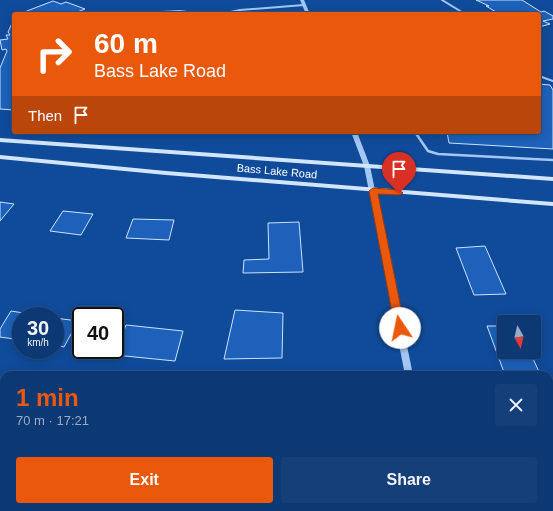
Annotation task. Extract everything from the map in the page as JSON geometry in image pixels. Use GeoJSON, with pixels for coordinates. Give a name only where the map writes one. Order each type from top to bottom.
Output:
{"type":"FeatureCollection","features":[{"type":"Feature","properties":{"kind":"main road","name":"Bass Lake Road"},"geometry":{"type":"LineString","coordinates":[[0,140],[553,179]]}},
{"type":"Feature","properties":{"kind":"main road","name":"Bass Lake Road"},"geometry":{"type":"LineString","coordinates":[[0,157],[373,191],[553,204]]}},
{"type":"Feature","properties":{"kind":"street"},"geometry":{"type":"LineString","coordinates":[[302,0],[307,12]]}},
{"type":"Feature","properties":{"kind":"street"},"geometry":{"type":"LineString","coordinates":[[355,134],[367,166],[373,191],[408,371]]}},
{"type":"Feature","properties":{"kind":"lane"},"geometry":{"type":"LineString","coordinates":[[442,0],[462,12]]}},
{"type":"Feature","properties":{"kind":"lane"},"geometry":{"type":"LineString","coordinates":[[230,12],[304,5]]}},
{"type":"Feature","properties":{"kind":"lane"},"geometry":{"type":"LineString","coordinates":[[162,12],[187,12]]}},
{"type":"Feature","properties":{"kind":"lane"},"geometry":{"type":"LineString","coordinates":[[541,77],[553,81]]}},
{"type":"Feature","properties":{"kind":"lane"},"geometry":{"type":"LineString","coordinates":[[416,134],[428,151],[438,154],[553,160]]}},
{"type":"Feature","properties":{"kind":"building"},"geometry":{"type":"Polygon","coordinates":[[[476,0],[522,0],[541,12],[496,12],[486,6],[489,6],[476,0]]]}},
{"type":"Feature","properties":{"kind":"building"},"geometry":{"type":"Polygon","coordinates":[[[53,1],[61,4],[66,2],[85,9],[77,12],[24,12],[53,1]]]}},
{"type":"Feature","properties":{"kind":"building"},"geometry":{"type":"Polygon","coordinates":[[[544,11],[553,16],[553,19],[543,21],[550,24],[541,26],[541,12],[544,11]]]}},
{"type":"Feature","properties":{"kind":"building"},"geometry":{"type":"Polygon","coordinates":[[[12,23],[12,110],[0,109],[0,68],[7,51],[6,49],[2,50],[0,40],[8,39],[6,35],[10,35],[8,32],[12,23]]]}},
{"type":"Feature","properties":{"kind":"building"},"geometry":{"type":"Polygon","coordinates":[[[541,84],[550,85],[553,90],[553,149],[449,143],[447,134],[541,134],[541,84]]]}},
{"type":"Feature","properties":{"kind":"building"},"geometry":{"type":"Polygon","coordinates":[[[0,202],[14,204],[0,221],[0,202]]]}},
{"type":"Feature","properties":{"kind":"building"},"geometry":{"type":"Polygon","coordinates":[[[63,211],[93,214],[81,235],[50,231],[63,211]]]}},
{"type":"Feature","properties":{"kind":"building"},"geometry":{"type":"Polygon","coordinates":[[[133,219],[174,220],[169,240],[126,238],[133,219]]]}},
{"type":"Feature","properties":{"kind":"building"},"geometry":{"type":"Polygon","coordinates":[[[299,222],[303,272],[243,273],[244,260],[269,259],[268,223],[299,222]]]}},
{"type":"Feature","properties":{"kind":"building"},"geometry":{"type":"Polygon","coordinates":[[[485,246],[506,294],[474,295],[456,248],[485,246]]]}},
{"type":"Feature","properties":{"kind":"building"},"geometry":{"type":"Polygon","coordinates":[[[235,310],[283,313],[282,358],[224,359],[235,310]]]}},
{"type":"Feature","properties":{"kind":"building"},"geometry":{"type":"Polygon","coordinates":[[[12,311],[12,339],[0,337],[0,329],[12,311]]]}},
{"type":"Feature","properties":{"kind":"building"},"geometry":{"type":"Polygon","coordinates":[[[64,319],[72,320],[72,332],[64,347],[64,319]]]}},
{"type":"Feature","properties":{"kind":"building"},"geometry":{"type":"Polygon","coordinates":[[[126,325],[183,331],[175,361],[124,356],[124,330],[126,325]]]}},
{"type":"Feature","properties":{"kind":"building"},"geometry":{"type":"Polygon","coordinates":[[[487,326],[497,326],[497,353],[487,326]]]}},
{"type":"Feature","properties":{"kind":"building"},"geometry":{"type":"Polygon","coordinates":[[[499,359],[533,359],[539,371],[504,371],[499,359]]]}},
{"type":"Feature","properties":{"kind":"route"},"geometry":{"type":"LineString","coordinates":[[399,193],[373,191],[400,328]]}}]}
